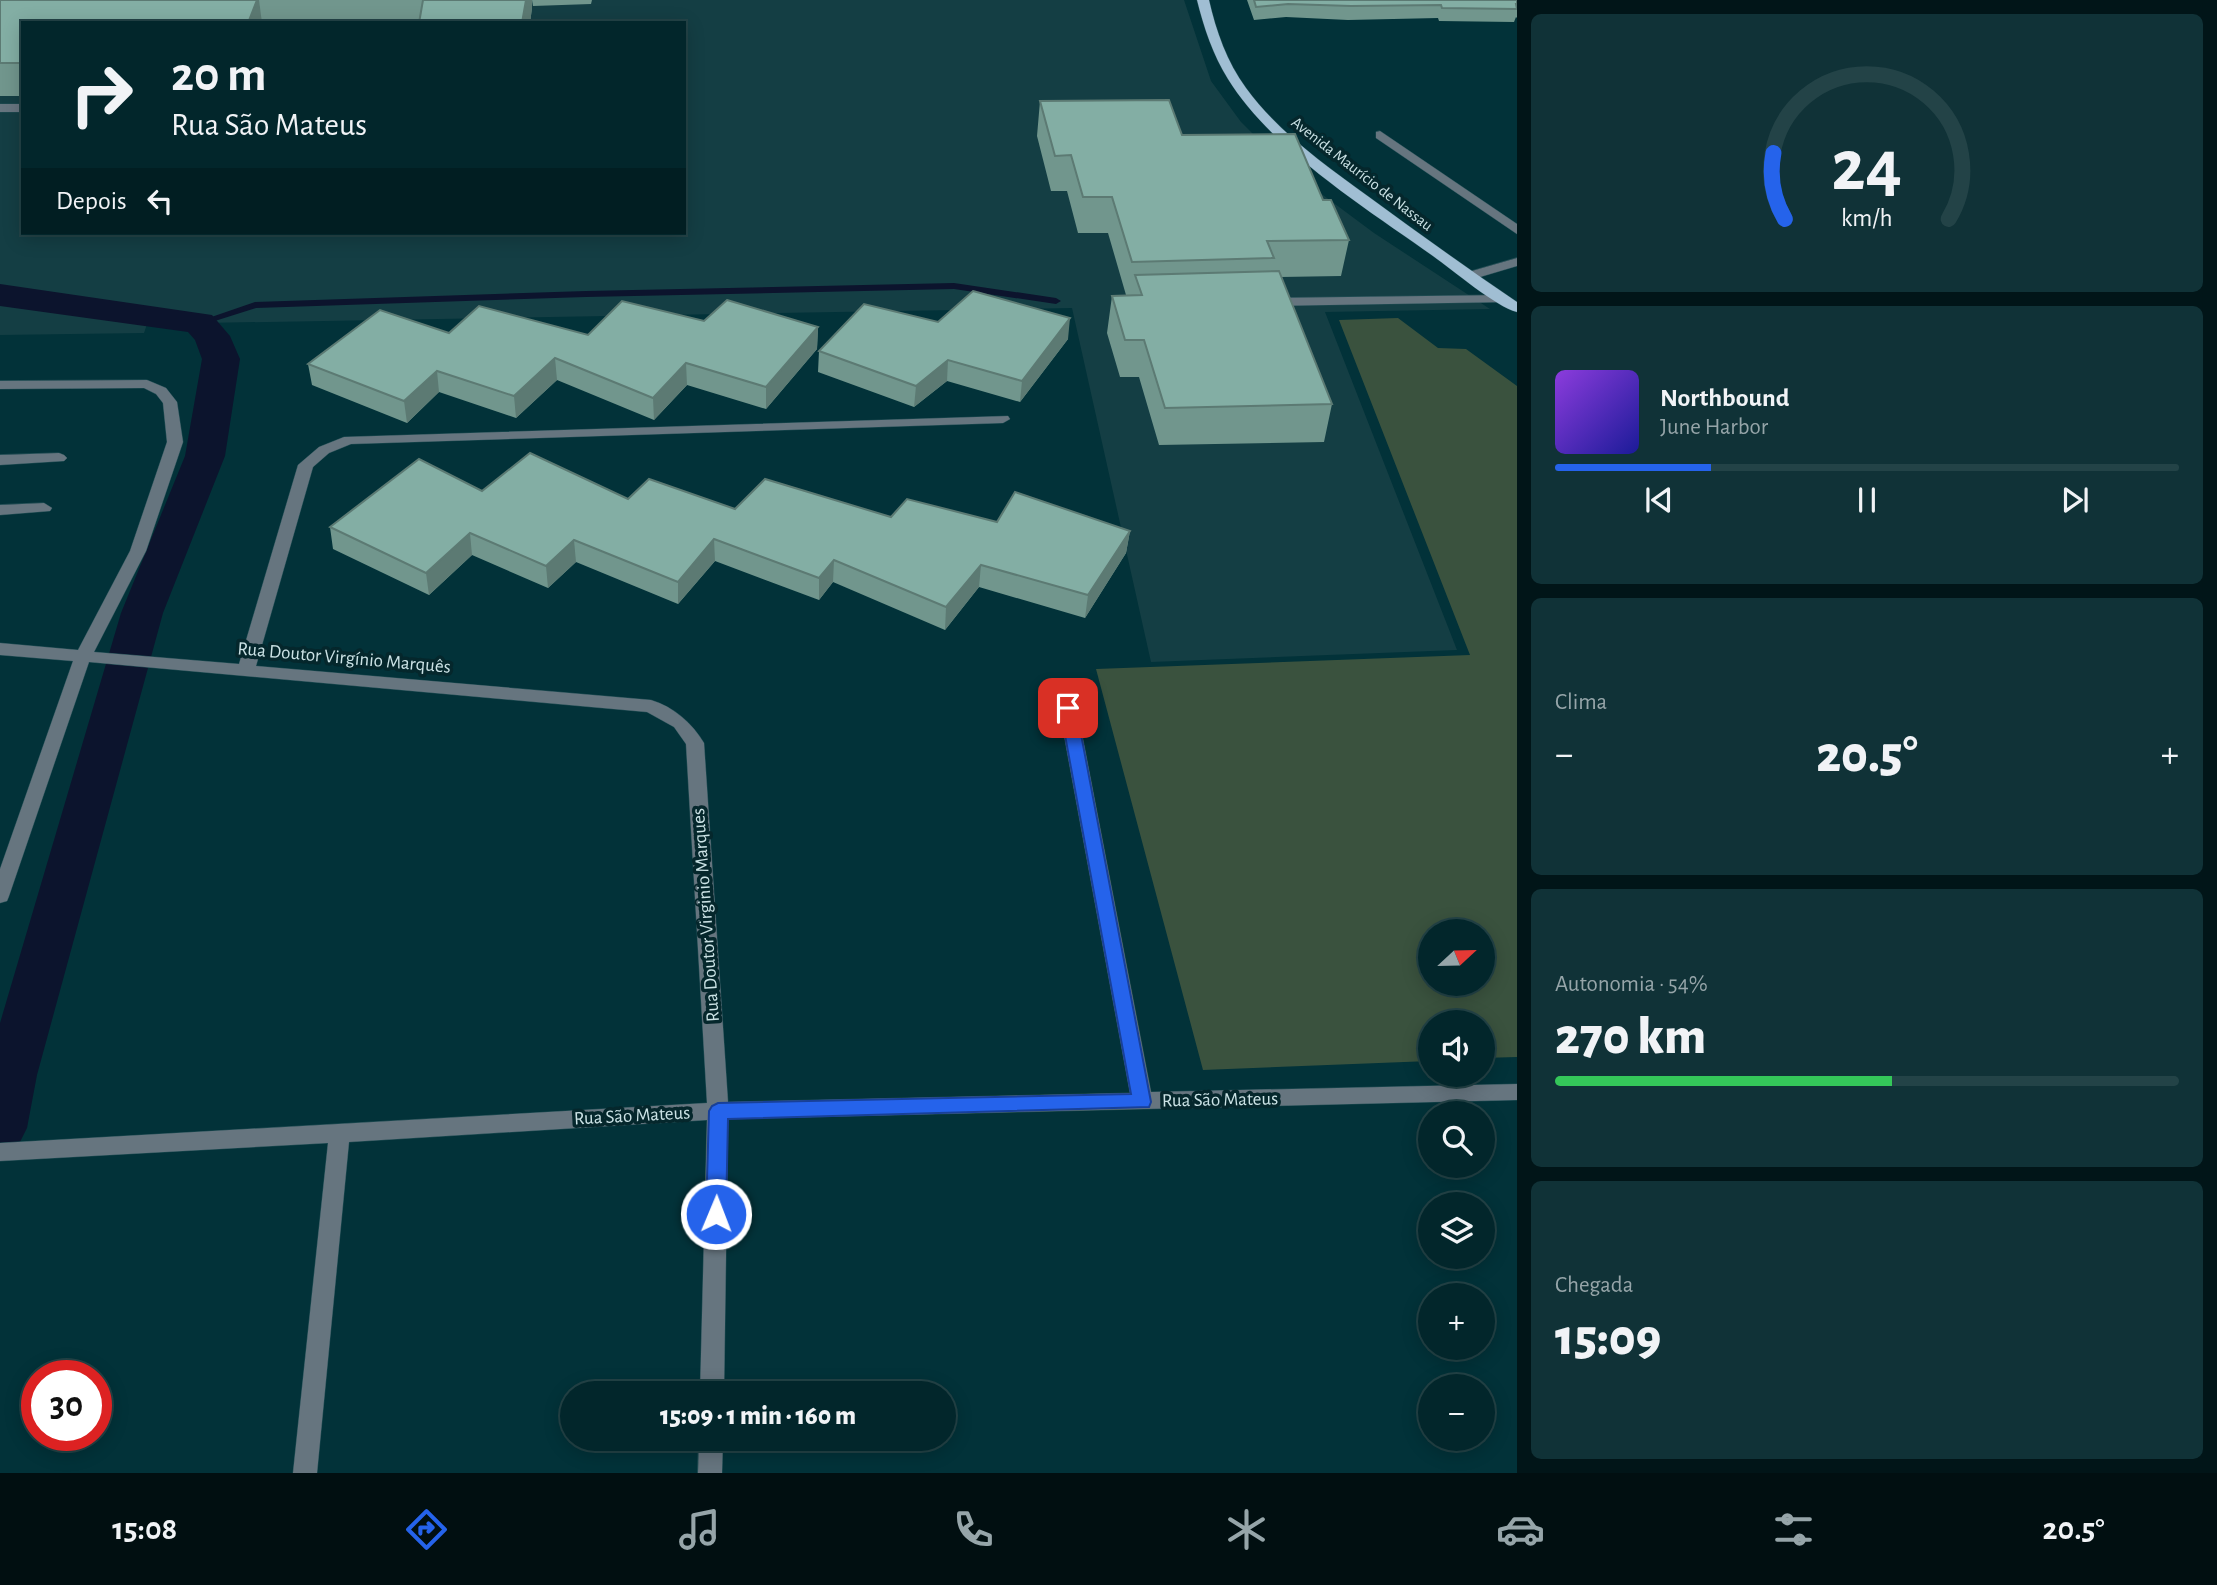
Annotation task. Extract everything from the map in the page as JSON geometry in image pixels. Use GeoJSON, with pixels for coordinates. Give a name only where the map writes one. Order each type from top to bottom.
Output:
{"type":"FeatureCollection","features":[{"type":"Feature","properties":{"kind":"main road","name":"Avenida Maurício de Nassau"},"geometry":{"type":"LineString","coordinates":[[1203,0],[1209,27],[1229,71],[1270,123],[1313,161],[1517,308]]}},
{"type":"Feature","properties":{"kind":"street"},"geometry":{"type":"LineString","coordinates":[[0,108],[21,108]]}},
{"type":"Feature","properties":{"kind":"street"},"geometry":{"type":"LineString","coordinates":[[1380,135],[1517,230]]}},
{"type":"Feature","properties":{"kind":"street"},"geometry":{"type":"LineString","coordinates":[[1470,276],[1517,262]]}},
{"type":"Feature","properties":{"kind":"street"},"geometry":{"type":"LineString","coordinates":[[1257,302],[1503,299]]}},
{"type":"Feature","properties":{"kind":"street"},"geometry":{"type":"LineString","coordinates":[[0,385],[148,384],[161,391],[170,402],[175,442],[138,551],[83,656],[0,896]]}},
{"type":"Feature","properties":{"kind":"street"},"geometry":{"type":"LineString","coordinates":[[247,672],[248,654],[306,466],[324,450],[349,440],[1003,419]]}},
{"type":"Feature","properties":{"kind":"street"},"geometry":{"type":"LineString","coordinates":[[0,460],[59,458]]}},
{"type":"Feature","properties":{"kind":"street"},"geometry":{"type":"LineString","coordinates":[[0,510],[44,508]]}},
{"type":"Feature","properties":{"kind":"street","name":"Rua Doutor Virgínio Marquês"},"geometry":{"type":"LineString","coordinates":[[0,649],[651,706],[680,723]]}},
{"type":"Feature","properties":{"kind":"street"},"geometry":{"type":"LineString","coordinates":[[1068,708],[1142,1102]]}},
{"type":"Feature","properties":{"kind":"street","name":"Rua Doutor Virginio Marques"},"geometry":{"type":"LineString","coordinates":[[680,723],[695,743],[718,1111],[712,1381]]}},
{"type":"Feature","properties":{"kind":"street","name":"Rua São Mateus"},"geometry":{"type":"LineString","coordinates":[[0,1152],[72,1150],[718,1111],[1517,1092]]}},
{"type":"Feature","properties":{"kind":"street"},"geometry":{"type":"LineString","coordinates":[[305,1473],[339,1134]]}},
{"type":"Feature","properties":{"kind":"street"},"geometry":{"type":"LineString","coordinates":[[710,1473],[711,1451]]}},
{"type":"Feature","properties":{"kind":"shaded area"},"geometry":{"type":"Polygon","coordinates":[[[0,0],[1184,0],[1211,81],[1241,122],[1288,169],[1374,233],[1490,309],[1325,312],[1457,650],[1151,662],[1072,308],[147,324],[144,333],[0,335],[0,0]]]}},
{"type":"Feature","properties":{"kind":"shaded area"},"geometry":{"type":"Polygon","coordinates":[[[1398,318],[1438,348],[1466,349],[1517,386],[1517,1057],[1495,1058],[1495,1010],[1418,1010],[1418,1061],[1203,1070],[1096,669],[1470,655],[1339,320],[1398,318]]]}},
{"type":"Feature","properties":{"kind":"building"},"geometry":{"type":"Polygon","coordinates":[[[0,0],[257,0],[249,21],[21,21],[21,63],[0,63],[0,0]]]}},
{"type":"Feature","properties":{"kind":"building"},"geometry":{"type":"Polygon","coordinates":[[[423,0],[526,0],[522,21],[419,21],[423,0]]]}},
{"type":"Feature","properties":{"kind":"building"},"geometry":{"type":"Polygon","coordinates":[[[1254,0],[1517,0],[1517,9],[1442,8],[1441,5],[1288,4],[1256,7],[1254,0]]]}},
{"type":"Feature","properties":{"kind":"building"},"geometry":{"type":"Polygon","coordinates":[[[1169,100],[1182,135],[1295,134],[1323,200],[1331,200],[1349,240],[1267,241],[1274,258],[1132,262],[1112,197],[1083,197],[1071,155],[1055,156],[1040,101],[1169,100]]]}},
{"type":"Feature","properties":{"kind":"building"},"geometry":{"type":"Polygon","coordinates":[[[1279,271],[1332,404],[1165,408],[1144,340],[1125,340],[1112,296],[1142,295],[1135,275],[1279,271]]]}},
{"type":"Feature","properties":{"kind":"building"},"geometry":{"type":"Polygon","coordinates":[[[973,291],[1070,318],[1022,381],[948,360],[916,386],[819,351],[864,304],[938,322],[973,291]]]}},
{"type":"Feature","properties":{"kind":"building"},"geometry":{"type":"Polygon","coordinates":[[[727,300],[818,327],[766,387],[686,363],[653,398],[555,358],[514,396],[437,371],[404,401],[308,364],[380,310],[449,333],[479,306],[588,335],[622,301],[704,321],[727,300]]]}},
{"type":"Feature","properties":{"kind":"building"},"geometry":{"type":"Polygon","coordinates":[[[530,453],[628,499],[649,479],[735,509],[765,479],[891,517],[907,499],[997,522],[1015,492],[1130,531],[1088,595],[981,565],[946,607],[834,560],[819,578],[714,539],[678,582],[574,540],[546,566],[470,533],[426,573],[330,527],[419,459],[482,491],[530,453]]]}},
{"type":"Feature","properties":{"kind":"waterway"},"geometry":{"type":"LineString","coordinates":[[199,323],[255,305],[586,294],[954,286],[1056,301]]}},
{"type":"Feature","properties":{"kind":"waterway"},"geometry":{"type":"LineString","coordinates":[[0,295],[199,323],[212,336],[221,359],[205,456],[142,613],[11,1075],[0,1128]]}},
{"type":"Feature","properties":{"kind":"route"},"geometry":{"type":"LineString","coordinates":[[716,1214],[718,1111],[1142,1102],[1068,708]]}}]}
